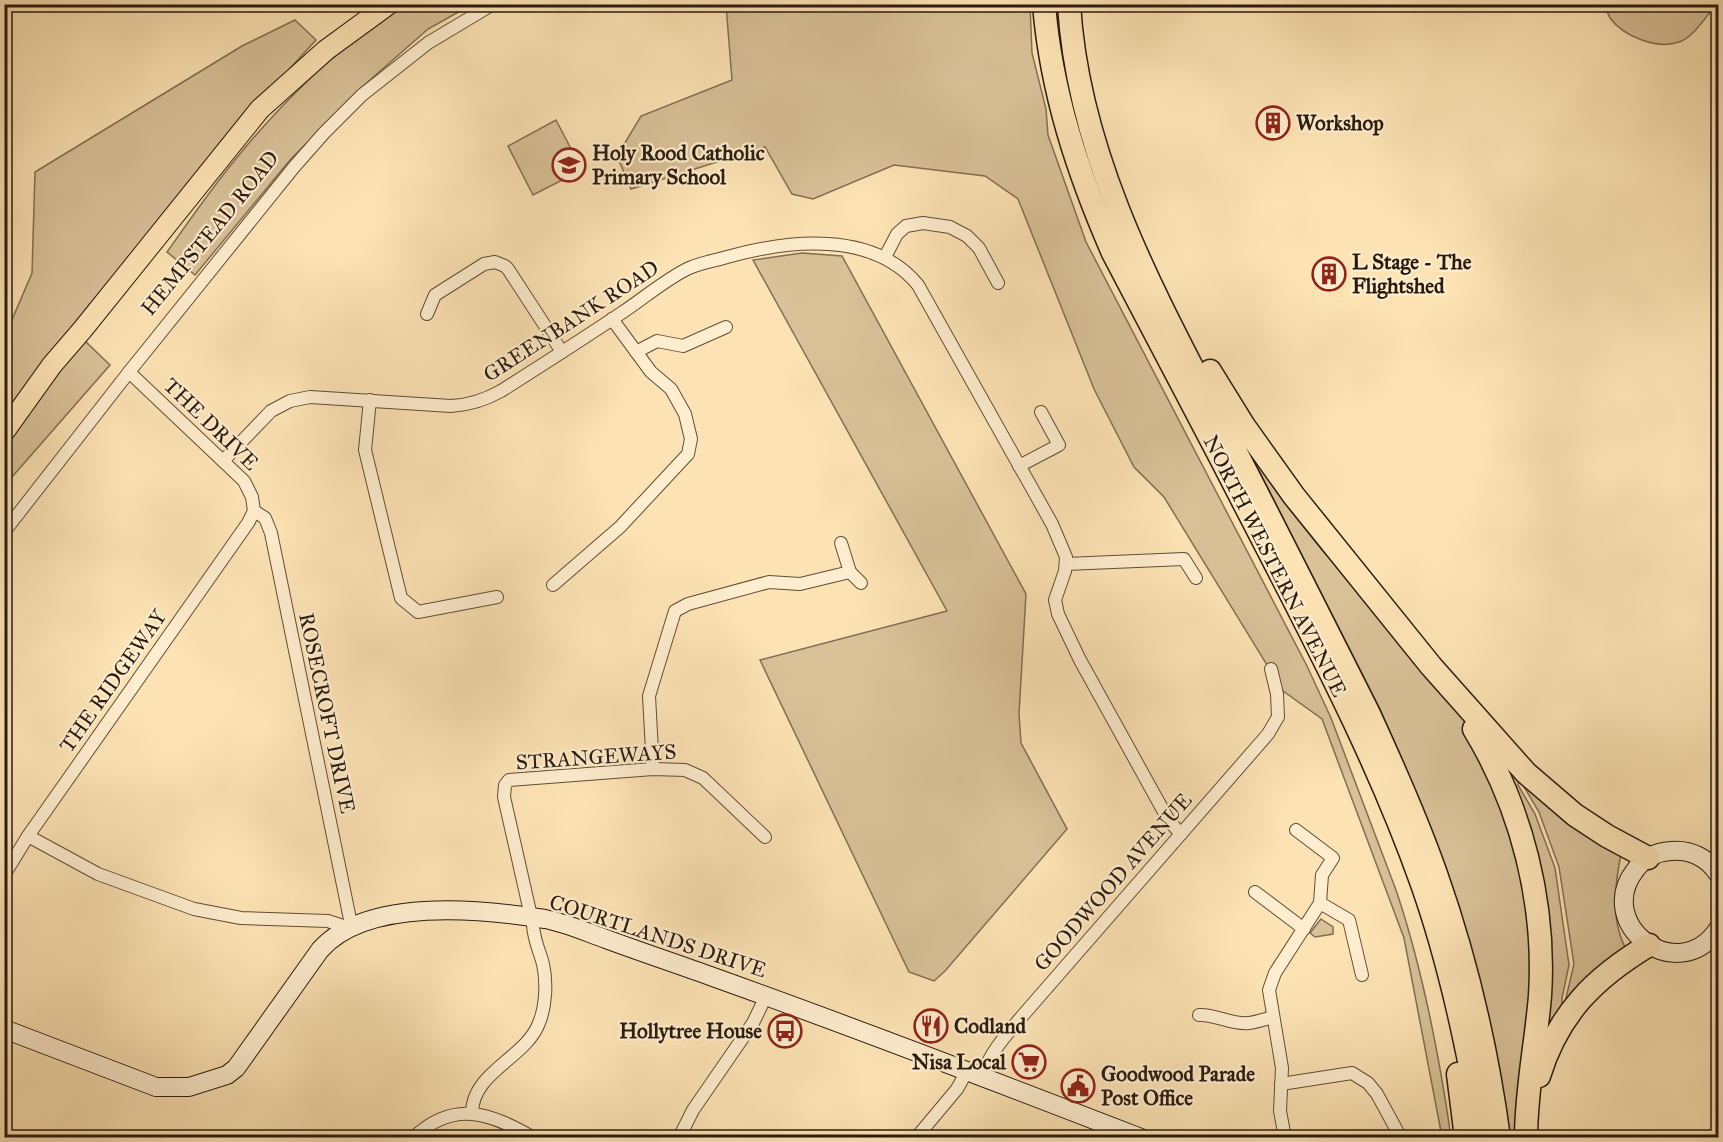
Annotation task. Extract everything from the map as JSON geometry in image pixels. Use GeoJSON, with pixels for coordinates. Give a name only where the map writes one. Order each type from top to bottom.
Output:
{"type":"FeatureCollection","features":[{"type":"Feature","properties":{"kind":"highway","name":"NORTH WESTERN AVENUE"},"geometry":{"type":"LineString","coordinates":[[1044,4],[1054,82],[1068,135],[1093,206],[1113,253],[1334,678],[1379,774],[1422,884],[1450,976],[1468,1048],[1484,1137]]}},
{"type":"Feature","properties":{"kind":"highway","name":"NORTH WESTERN AVENUE"},"geometry":{"type":"LineString","coordinates":[[1069,4],[1080,87],[1094,140],[1124,228],[1158,300],[1369,714],[1414,816],[1437,876],[1469,986],[1483,1045],[1499,1137]]}},
{"type":"Feature","properties":{"kind":"highway"},"geometry":{"type":"LineString","coordinates":[[1106,176],[1174,307],[1220,389],[1294,496],[1431,666],[1526,773],[1575,815],[1607,836],[1648,858]]}},
{"type":"Feature","properties":{"kind":"highway"},"geometry":{"type":"LineString","coordinates":[[1431,666],[1461,709],[1494,767],[1516,823],[1531,873],[1541,955],[1539,1007],[1526,1103],[1527,1137]]}},
{"type":"Feature","properties":{"kind":"highway"},"geometry":{"type":"LineString","coordinates":[[1334,678],[1419,913],[1446,1013],[1457,1069],[1466,1137]]}},
{"type":"Feature","properties":{"kind":"highway"},"geometry":{"type":"LineString","coordinates":[[1527,1137],[1544,1061],[1569,1012],[1590,987],[1649,945]]}},
{"type":"Feature","properties":{"kind":"main road","name":"HEMPSTEAD ROAD"},"geometry":{"type":"LineString","coordinates":[[4,432],[52,365],[260,109],[326,50],[389,4]]}},
{"type":"Feature","properties":{"kind":"street","name":"HEMPSTEAD ROAD"},"geometry":{"type":"LineString","coordinates":[[4,532],[129,372],[324,133],[362,95],[428,43],[493,4]]}},
{"type":"Feature","properties":{"kind":"street"},"geometry":{"type":"LineString","coordinates":[[885,257],[897,234],[906,226],[923,223],[950,226],[967,236],[979,248],[998,283]]}},
{"type":"Feature","properties":{"kind":"street","name":"GREENBANK ROAD"},"geometry":{"type":"LineString","coordinates":[[223,461],[266,417],[290,401],[318,397],[451,406],[477,402],[501,391],[689,268],[743,253],[805,245],[844,246],[885,257],[901,267],[918,285],[1061,541],[1066,564]]}},
{"type":"Feature","properties":{"kind":"street"},"geometry":{"type":"LineString","coordinates":[[427,314],[435,296],[484,264],[501,263],[508,269],[562,352]]}},
{"type":"Feature","properties":{"kind":"street"},"geometry":{"type":"LineString","coordinates":[[553,585],[620,526],[688,454],[691,439],[685,414],[671,388],[651,372],[612,319]]}},
{"type":"Feature","properties":{"kind":"street"},"geometry":{"type":"LineString","coordinates":[[636,352],[657,341],[677,346],[691,344],[726,327]]}},
{"type":"Feature","properties":{"kind":"street","name":"THE DRIVE"},"geometry":{"type":"LineString","coordinates":[[129,372],[244,481],[249,489],[254,511]]}},
{"type":"Feature","properties":{"kind":"street"},"geometry":{"type":"LineString","coordinates":[[370,400],[365,450],[401,598],[418,612],[497,597]]}},
{"type":"Feature","properties":{"kind":"street"},"geometry":{"type":"LineString","coordinates":[[1019,466],[1059,446],[1041,412]]}},
{"type":"Feature","properties":{"kind":"street","name":"THE RIDGEWAY"},"geometry":{"type":"LineString","coordinates":[[4,875],[28,836],[248,523],[254,511]]}},
{"type":"Feature","properties":{"kind":"street","name":"ROSECROFT DRIVE"},"geometry":{"type":"LineString","coordinates":[[254,511],[265,518],[271,533],[352,929]]}},
{"type":"Feature","properties":{"kind":"street"},"geometry":{"type":"LineString","coordinates":[[841,543],[850,572],[861,583]]}},
{"type":"Feature","properties":{"kind":"street"},"geometry":{"type":"LineString","coordinates":[[1181,834],[1169,821],[1062,624],[1055,600],[1066,564],[1184,559],[1196,578]]}},
{"type":"Feature","properties":{"kind":"street"},"geometry":{"type":"LineString","coordinates":[[653,769],[649,696],[675,610],[688,604],[769,582],[800,584],[850,572]]}},
{"type":"Feature","properties":{"kind":"street","name":"GOODWOOD AVENUE"},"geometry":{"type":"LineString","coordinates":[[916,1137],[957,1089],[986,1062],[995,1048],[1268,734],[1278,717],[1277,694],[1271,669]]}},
{"type":"Feature","properties":{"kind":"street","name":"STRANGEWAYS"},"geometry":{"type":"LineString","coordinates":[[532,918],[504,797],[507,783],[515,778],[653,769],[678,769],[695,773],[765,837]]}},
{"type":"Feature","properties":{"kind":"street"},"geometry":{"type":"LineString","coordinates":[[1285,1137],[1280,1111],[1279,1041],[1269,990],[1275,972],[1320,903],[1322,875],[1333,858],[1296,830]]}},
{"type":"Feature","properties":{"kind":"street"},"geometry":{"type":"LineString","coordinates":[[28,836],[98,874],[194,909],[241,918],[328,921],[352,929]]}},
{"type":"Feature","properties":{"kind":"street"},"geometry":{"type":"LineString","coordinates":[[1719,874],[1702,858],[1685,851],[1666,851],[1648,858],[1629,879],[1624,906],[1630,925],[1641,940],[1666,952],[1685,952],[1703,945],[1719,929]]}},
{"type":"Feature","properties":{"kind":"street"},"geometry":{"type":"LineString","coordinates":[[1255,892],[1304,929]]}},
{"type":"Feature","properties":{"kind":"street"},"geometry":{"type":"LineString","coordinates":[[1320,903],[1349,920],[1362,975]]}},
{"type":"Feature","properties":{"kind":"street","name":"COURTLANDS DRIVE"},"geometry":{"type":"LineString","coordinates":[[4,1029],[156,1087],[189,1087],[227,1075],[236,1068],[320,950],[332,939],[352,929],[390,915],[432,910],[532,918],[562,924],[766,996],[1141,1137]]}},
{"type":"Feature","properties":{"kind":"street"},"geometry":{"type":"LineString","coordinates":[[472,1113],[474,1100],[481,1086],[533,1035],[540,1022],[545,973],[534,939],[532,918]]}},
{"type":"Feature","properties":{"kind":"street"},"geometry":{"type":"LineString","coordinates":[[679,1137],[693,1110],[753,1023],[766,996]]}},
{"type":"Feature","properties":{"kind":"street"},"geometry":{"type":"LineString","coordinates":[[1199,1015],[1210,1014],[1218,1019],[1247,1023],[1273,1017]]}},
{"type":"Feature","properties":{"kind":"street"},"geometry":{"type":"LineString","coordinates":[[1281,1084],[1352,1073],[1368,1083],[1377,1094],[1401,1137]]}},
{"type":"Feature","properties":{"kind":"street"},"geometry":{"type":"LineString","coordinates":[[413,1137],[437,1120],[454,1114],[472,1113],[498,1119],[534,1137]]}},
{"type":"Feature","properties":{"kind":"shaded area"},"geometry":{"type":"Polygon","coordinates":[[[403,5],[471,5],[428,29],[362,87],[290,160],[195,275],[167,252],[226,171],[292,96],[335,56],[403,5]]]}},
{"type":"Feature","properties":{"kind":"shaded area"},"geometry":{"type":"Polygon","coordinates":[[[726,5],[1030,5],[1032,53],[1046,109],[1048,135],[1086,242],[1307,666],[1331,718],[1396,890],[1406,920],[1429,1012],[1451,1137],[1442,1137],[1404,938],[1322,719],[1283,691],[1164,497],[1134,467],[1094,389],[1018,199],[985,176],[894,165],[813,199],[792,194],[765,147],[631,189],[617,156],[641,116],[732,80],[726,5]]]}},
{"type":"Feature","properties":{"kind":"shaded area"},"geometry":{"type":"Polygon","coordinates":[[[1605,5],[1716,5],[1695,31],[1684,39],[1670,44],[1661,44],[1641,40],[1623,30],[1610,18],[1605,5]]]}},
{"type":"Feature","properties":{"kind":"shaded area"},"geometry":{"type":"Polygon","coordinates":[[[295,20],[316,40],[238,127],[63,338],[5,412],[5,336],[32,273],[35,172],[242,46],[295,20]]]}},
{"type":"Feature","properties":{"kind":"shaded area"},"geometry":{"type":"Polygon","coordinates":[[[556,120],[582,170],[533,195],[508,146],[556,120]]]}},
{"type":"Feature","properties":{"kind":"shaded area"},"geometry":{"type":"Polygon","coordinates":[[[802,253],[842,256],[1026,594],[1019,714],[1021,743],[1067,829],[934,981],[909,972],[760,660],[947,611],[753,260],[802,253]]]}},
{"type":"Feature","properties":{"kind":"shaded area"},"geometry":{"type":"Polygon","coordinates":[[[83,339],[110,365],[5,485],[5,449],[19,425],[83,339]]]}},
{"type":"Feature","properties":{"kind":"shaded area"},"geometry":{"type":"Polygon","coordinates":[[[1249,451],[1284,502],[1322,550],[1459,710],[1504,797],[1537,955],[1518,1137],[1509,1137],[1495,1045],[1480,984],[1447,873],[1424,811],[1380,709],[1249,451]]]}},
{"type":"Feature","properties":{"kind":"shaded area"},"geometry":{"type":"Polygon","coordinates":[[[1501,758],[1522,773],[1518,785],[1535,814],[1555,868],[1569,965],[1562,998],[1562,1010],[1548,1041],[1546,997],[1501,758]]]}},
{"type":"Feature","properties":{"kind":"shaded area"},"geometry":{"type":"Polygon","coordinates":[[[1523,785],[1622,849],[1615,902],[1618,928],[1628,953],[1565,1002],[1574,964],[1559,867],[1539,812],[1523,785]]]}},
{"type":"Feature","properties":{"kind":"shaded area"},"geometry":{"type":"Polygon","coordinates":[[[1321,919],[1333,927],[1333,934],[1315,937],[1310,933],[1321,919]]]}},
{"type":"Feature","properties":{"kind":"place","name":"Workshop"},"geometry":{"type":"Point","coordinates":[1273,123]}},
{"type":"Feature","properties":{"kind":"place","name":"Holy Rood Catholic Primary School"},"geometry":{"type":"Point","coordinates":[569,165]}},
{"type":"Feature","properties":{"kind":"place","name":"L Stage - The Flightshed"},"geometry":{"type":"Point","coordinates":[1329,274]}},
{"type":"Feature","properties":{"kind":"place","name":"Codland"},"geometry":{"type":"Point","coordinates":[931,1026]}},
{"type":"Feature","properties":{"kind":"place","name":"Hollytree House"},"geometry":{"type":"Point","coordinates":[785,1031]}},
{"type":"Feature","properties":{"kind":"place","name":"Nisa Local"},"geometry":{"type":"Point","coordinates":[1029,1062]}},
{"type":"Feature","properties":{"kind":"place","name":"Goodwood Parade Post Office"},"geometry":{"type":"Point","coordinates":[1078,1086]}}]}
